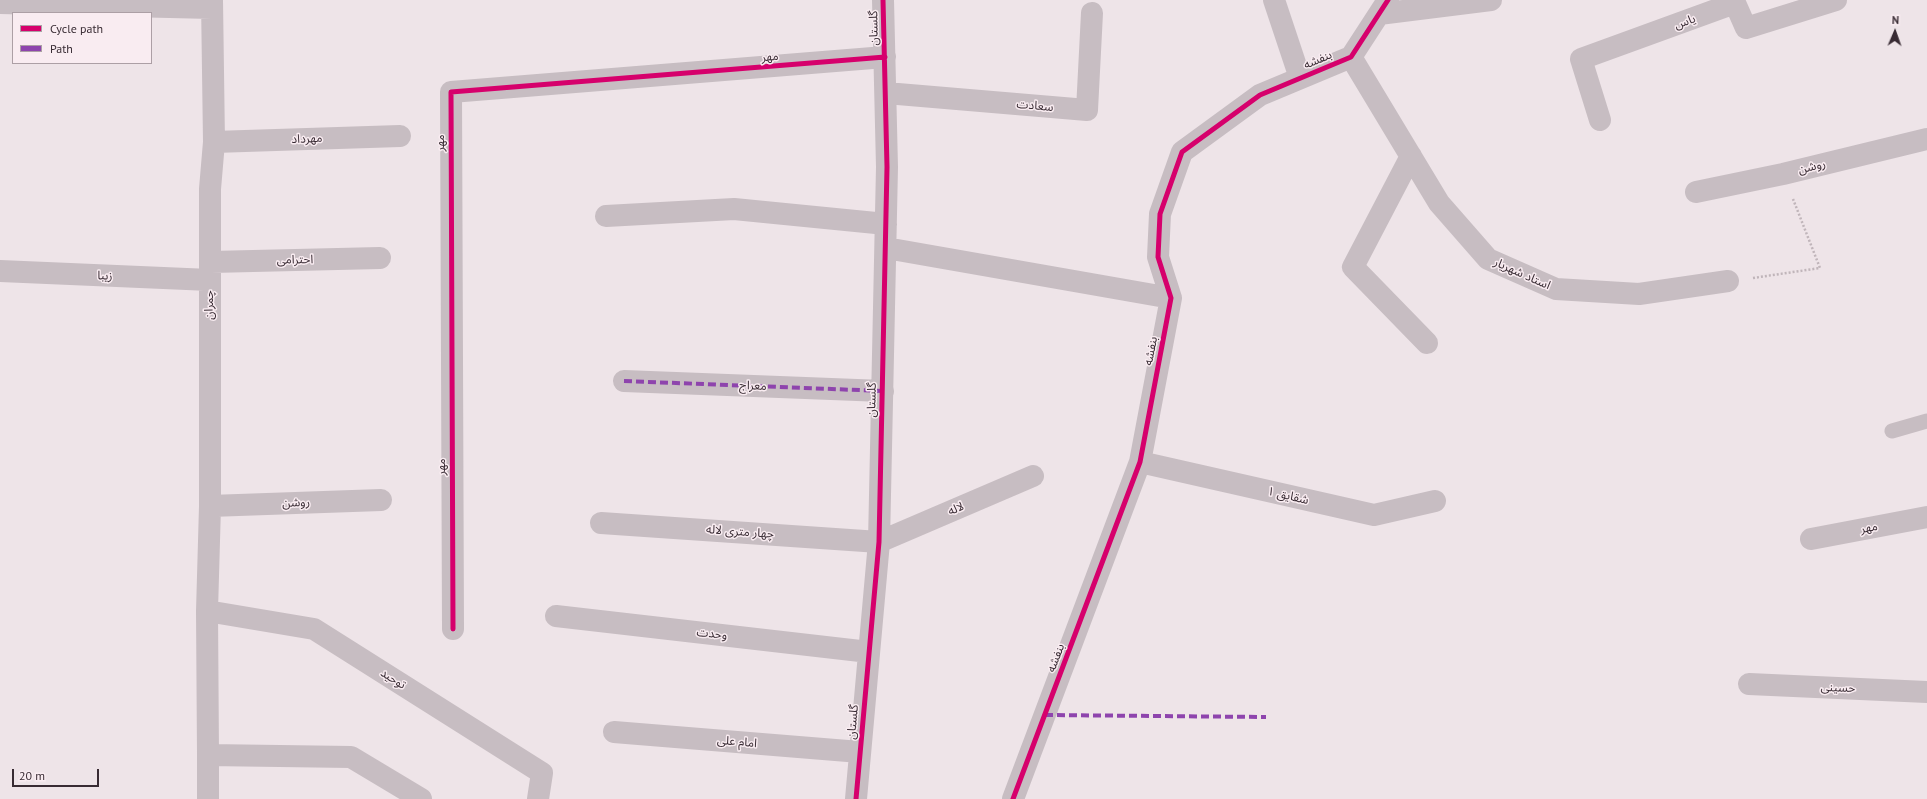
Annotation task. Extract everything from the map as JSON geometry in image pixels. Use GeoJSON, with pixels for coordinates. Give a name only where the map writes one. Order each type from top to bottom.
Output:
{"type":"FeatureCollection","features":[{"type":"Feature","properties":{"kind":"street","name":"گلستان"},"geometry":{"type":"LineString","coordinates":[[856,799],[879,542],[887,167],[883,0]]}},
{"type":"Feature","properties":{"kind":"street"},"geometry":{"type":"LineString","coordinates":[[1274,0],[1300,78]]}},
{"type":"Feature","properties":{"kind":"street"},"geometry":{"type":"LineString","coordinates":[[1383,7],[1491,0]]}},
{"type":"Feature","properties":{"kind":"street","name":"یاس"},"geometry":{"type":"LineString","coordinates":[[1600,120],[1581,59],[1735,4],[1746,28],[1836,0]]}},
{"type":"Feature","properties":{"kind":"street"},"geometry":{"type":"LineString","coordinates":[[0,3],[212,4]]}},
{"type":"Feature","properties":{"kind":"street","name":"چمران"},"geometry":{"type":"LineString","coordinates":[[208,799],[207,611],[210,506],[210,189],[214,142],[212,4]]}},
{"type":"Feature","properties":{"kind":"street","name":"بنفشه"},"geometry":{"type":"LineString","coordinates":[[1013,799],[1140,462],[1171,298],[1158,256],[1160,214],[1182,152],[1260,95],[1351,57],[1383,7]]}},
{"type":"Feature","properties":{"kind":"street","name":"سعادت"},"geometry":{"type":"LineString","coordinates":[[886,93],[1087,110],[1092,13]]}},
{"type":"Feature","properties":{"kind":"street","name":"مهر"},"geometry":{"type":"LineString","coordinates":[[453,629],[451,92],[885,57]]}},
{"type":"Feature","properties":{"kind":"street","name":"استاد شهریار"},"geometry":{"type":"LineString","coordinates":[[1351,57],[1439,203],[1488,259],[1556,289],[1640,294],[1728,281]]}},
{"type":"Feature","properties":{"kind":"street","name":"مهرداد"},"geometry":{"type":"LineString","coordinates":[[214,142],[400,136]]}},
{"type":"Feature","properties":{"kind":"street","name":"روشن"},"geometry":{"type":"LineString","coordinates":[[1696,192],[1783,174],[1927,140]]}},
{"type":"Feature","properties":{"kind":"street"},"geometry":{"type":"LineString","coordinates":[[1411,156],[1353,267],[1427,343]]}},
{"type":"Feature","properties":{"kind":"street"},"geometry":{"type":"LineString","coordinates":[[606,216],[734,209],[886,224]]}},
{"type":"Feature","properties":{"kind":"street"},"geometry":{"type":"LineString","coordinates":[[886,248],[1171,298]]}},
{"type":"Feature","properties":{"kind":"street","name":"احترامی"},"geometry":{"type":"LineString","coordinates":[[210,271],[380,258]]}},
{"type":"Feature","properties":{"kind":"street","name":"زیبا"},"geometry":{"type":"LineString","coordinates":[[0,271],[210,271]]}},
{"type":"Feature","properties":{"kind":"street","name":"معراج"},"geometry":{"type":"LineString","coordinates":[[624,380],[882,392]]}},
{"type":"Feature","properties":{"kind":"street","name":"شقایق ۱"},"geometry":{"type":"LineString","coordinates":[[1140,462],[1374,516],[1435,501]]}},
{"type":"Feature","properties":{"kind":"street","name":"لاله"},"geometry":{"type":"LineString","coordinates":[[879,542],[1033,476]]}},
{"type":"Feature","properties":{"kind":"street","name":"روشن"},"geometry":{"type":"LineString","coordinates":[[210,506],[381,500]]}},
{"type":"Feature","properties":{"kind":"street","name":"مهر"},"geometry":{"type":"LineString","coordinates":[[1811,539],[1927,517]]}},
{"type":"Feature","properties":{"kind":"street","name":"چهار متری لاله"},"geometry":{"type":"LineString","coordinates":[[601,523],[879,542]]}},
{"type":"Feature","properties":{"kind":"street","name":"توحید"},"geometry":{"type":"LineString","coordinates":[[207,611],[314,629],[542,773],[538,799]]}},
{"type":"Feature","properties":{"kind":"street","name":"وحدت"},"geometry":{"type":"LineString","coordinates":[[556,616],[869,652]]}},
{"type":"Feature","properties":{"kind":"street","name":"حسینی"},"geometry":{"type":"LineString","coordinates":[[1749,684],[1927,692]]}},
{"type":"Feature","properties":{"kind":"street","name":"امام علی"},"geometry":{"type":"LineString","coordinates":[[614,732],[860,752]]}},
{"type":"Feature","properties":{"kind":"street"},"geometry":{"type":"LineString","coordinates":[[208,755],[351,757],[421,799]]}},
{"type":"Feature","properties":{"kind":"lane"},"geometry":{"type":"LineString","coordinates":[[1892,431],[1927,421]]}},
{"type":"Feature","properties":{"kind":"path"},"geometry":{"type":"LineString","coordinates":[[1728,281],[1820,268],[1783,174]]}},
{"type":"Feature","properties":{"kind":"marked path"},"geometry":{"type":"LineString","coordinates":[[624,381],[883,391]]}},
{"type":"Feature","properties":{"kind":"marked path"},"geometry":{"type":"LineString","coordinates":[[1045,715],[1266,717]]}},
{"type":"Feature","properties":{"kind":"cycle path"},"geometry":{"type":"LineString","coordinates":[[856,799],[879,542],[887,167],[883,0]]}},
{"type":"Feature","properties":{"kind":"cycle path"},"geometry":{"type":"LineString","coordinates":[[1013,799],[1140,462],[1171,298],[1158,257],[1160,214],[1182,152],[1260,95],[1351,57],[1388,0]]}},
{"type":"Feature","properties":{"kind":"cycle path"},"geometry":{"type":"LineString","coordinates":[[453,629],[451,92],[885,57]]}}]}
